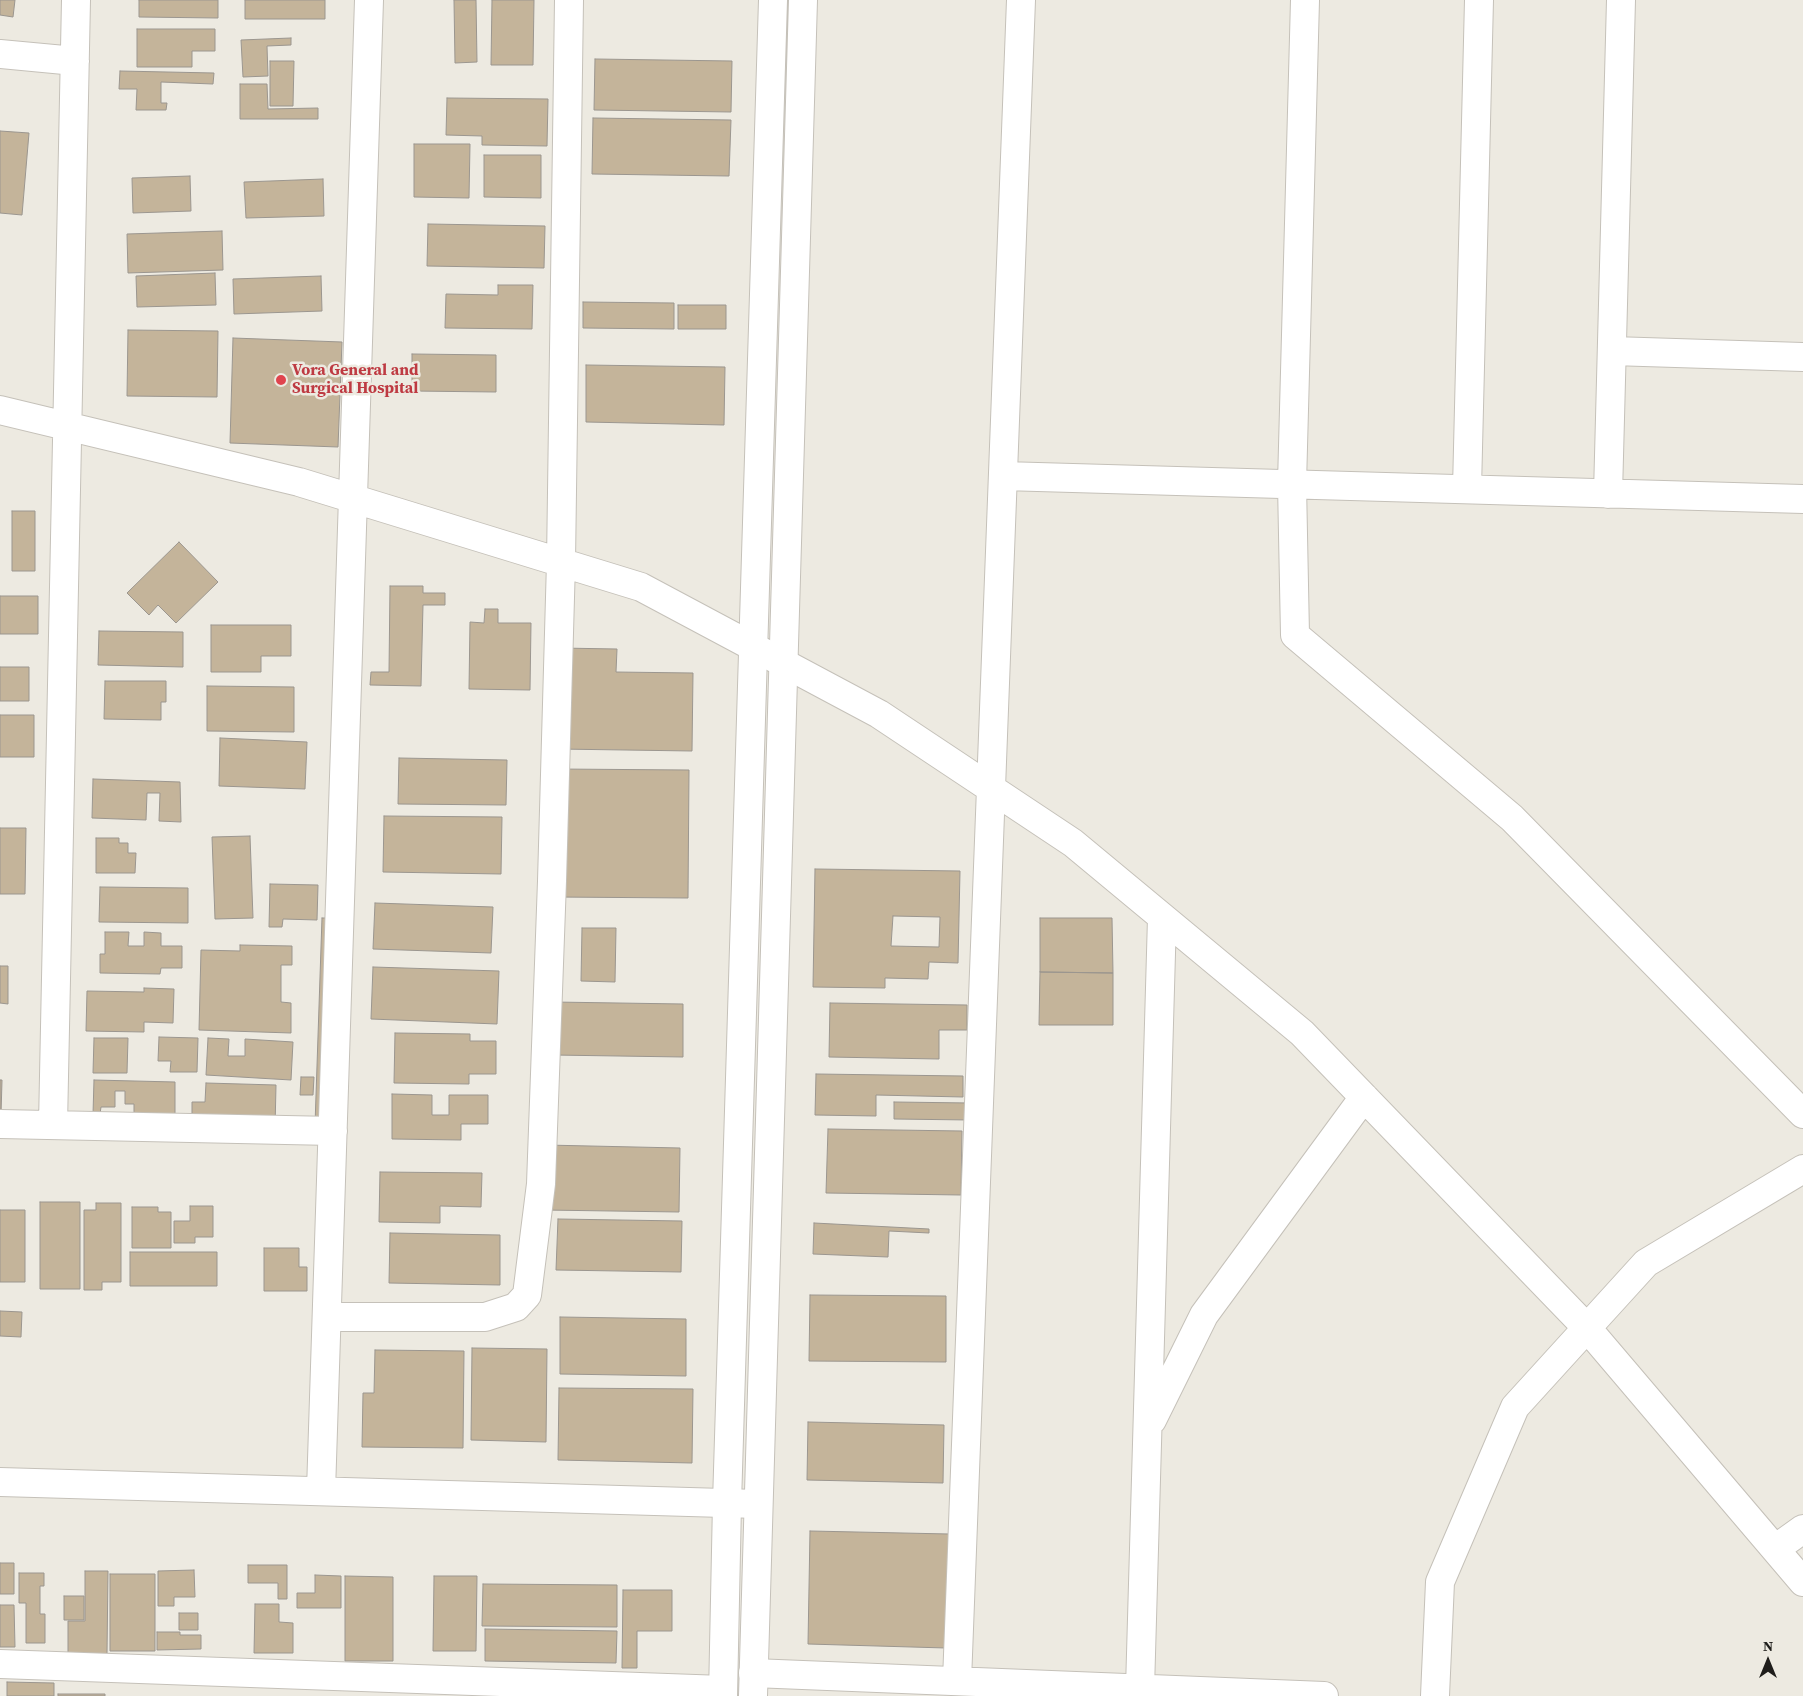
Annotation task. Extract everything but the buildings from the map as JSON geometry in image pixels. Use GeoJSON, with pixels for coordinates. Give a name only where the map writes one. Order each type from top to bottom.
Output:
{"type":"FeatureCollection","features":[{"type":"Feature","properties":{"kind":"street"},"geometry":{"type":"LineString","coordinates":[[53,1125],[76,0]]}},
{"type":"Feature","properties":{"kind":"street"},"geometry":{"type":"LineString","coordinates":[[321,1491],[369,0]]}},
{"type":"Feature","properties":{"kind":"street"},"geometry":{"type":"LineString","coordinates":[[327,1318],[485,1318],[516,1307],[527,1295],[541,1184],[552,881],[561,562],[569,0]]}},
{"type":"Feature","properties":{"kind":"street"},"geometry":{"type":"LineString","coordinates":[[0,1664],[261,1685],[723,1693],[772,0]]}},
{"type":"Feature","properties":{"kind":"street"},"geometry":{"type":"LineString","coordinates":[[803,0],[753,1685],[919,1688],[957,1681],[1324,1696]]}},
{"type":"Feature","properties":{"kind":"street"},"geometry":{"type":"LineString","coordinates":[[957,1681],[1021,0]]}},
{"type":"Feature","properties":{"kind":"street"},"geometry":{"type":"LineString","coordinates":[[1305,0],[1292,484],[1295,635],[1512,818],[1803,1114]]}},
{"type":"Feature","properties":{"kind":"street"},"geometry":{"type":"LineString","coordinates":[[1467,489],[1479,0]]}},
{"type":"Feature","properties":{"kind":"street"},"geometry":{"type":"LineString","coordinates":[[1608,494],[1621,0]]}},
{"type":"Feature","properties":{"kind":"street"},"geometry":{"type":"LineString","coordinates":[[0,54],[75,62]]}},
{"type":"Feature","properties":{"kind":"street"},"geometry":{"type":"LineString","coordinates":[[1612,351],[1803,356]]}},
{"type":"Feature","properties":{"kind":"street"},"geometry":{"type":"LineString","coordinates":[[0,410],[299,482],[641,587],[879,714],[1073,843],[1302,1033],[1587,1328],[1803,1582]]}},
{"type":"Feature","properties":{"kind":"street"},"geometry":{"type":"LineString","coordinates":[[1003,476],[1803,500]]}},
{"type":"Feature","properties":{"kind":"street"},"geometry":{"type":"LineString","coordinates":[[1140,1689],[1162,918]]}},
{"type":"Feature","properties":{"kind":"street"},"geometry":{"type":"LineString","coordinates":[[1148,1428],[1204,1315],[1364,1096]]}},
{"type":"Feature","properties":{"kind":"street"},"geometry":{"type":"LineString","coordinates":[[0,1124],[333,1131]]}},
{"type":"Feature","properties":{"kind":"street"},"geometry":{"type":"LineString","coordinates":[[1435,1696],[1440,1582],[1515,1407],[1646,1263],[1803,1169]]}},
{"type":"Feature","properties":{"kind":"street"},"geometry":{"type":"LineString","coordinates":[[0,1482],[758,1504]]}},
{"type":"Feature","properties":{"kind":"street"},"geometry":{"type":"LineString","coordinates":[[1775,1549],[1803,1530]]}},
{"type":"Feature","properties":{"kind":"place","name":"Vora General and Surgical Hospital"},"geometry":{"type":"Point","coordinates":[281,380]}}]}
